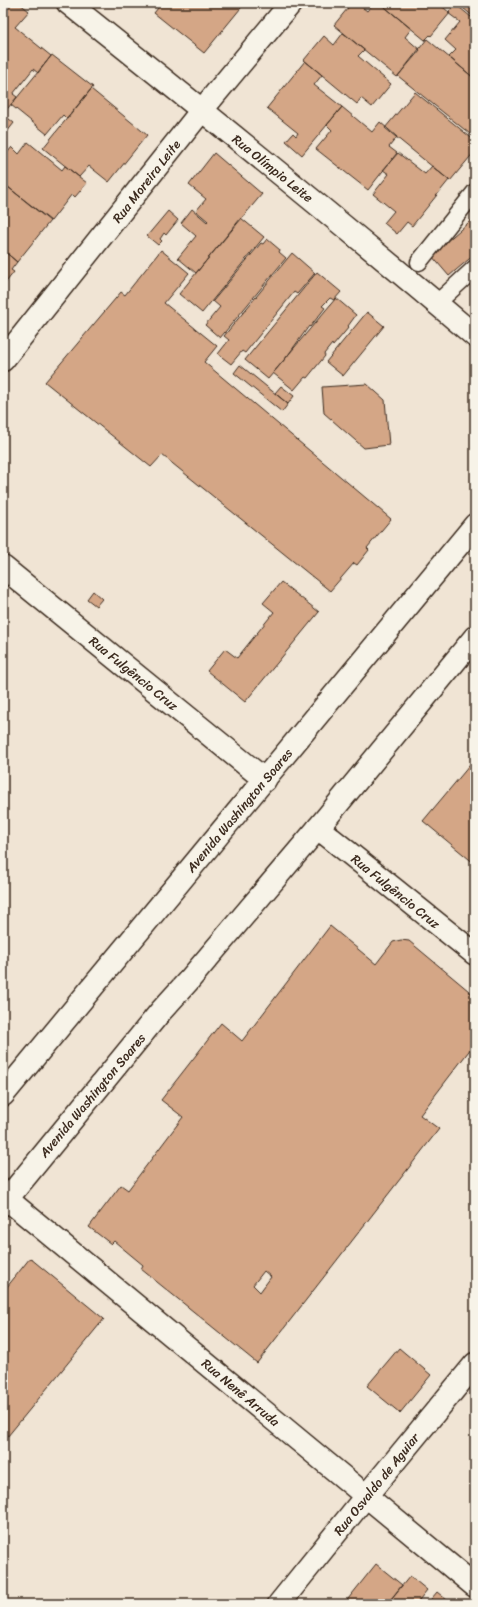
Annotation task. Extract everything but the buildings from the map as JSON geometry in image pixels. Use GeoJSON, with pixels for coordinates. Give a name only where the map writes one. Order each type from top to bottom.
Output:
{"type":"FeatureCollection","features":[{"type":"Feature","properties":{"kind":"main road","name":"Rua Olímpio Leite"},"geometry":{"type":"LineString","coordinates":[[68,3],[202,110],[475,336]]}},
{"type":"Feature","properties":{"kind":"main road","name":"Rua Moreira Leite"},"geometry":{"type":"LineString","coordinates":[[3,360],[202,110],[291,3]]}},
{"type":"Feature","properties":{"kind":"main road","name":"Avenida Washington Soares"},"geometry":{"type":"LineString","coordinates":[[3,1095],[475,525]]}},
{"type":"Feature","properties":{"kind":"main road","name":"Rua Fulgêncio Cruz"},"geometry":{"type":"LineString","coordinates":[[3,567],[265,780]]}},
{"type":"Feature","properties":{"kind":"main road","name":"Avenida Washington Soares"},"geometry":{"type":"LineString","coordinates":[[5,1201],[161,1011],[318,828],[475,636]]}},
{"type":"Feature","properties":{"kind":"main road","name":"Rua Fulgêncio Cruz"},"geometry":{"type":"LineString","coordinates":[[318,828],[475,954]]}},
{"type":"Feature","properties":{"kind":"main road","name":"Rua Nenê Arruda"},"geometry":{"type":"LineString","coordinates":[[5,1201],[475,1586]]}},
{"type":"Feature","properties":{"kind":"main road","name":"Rua Osvaldo de Aguiar"},"geometry":{"type":"LineString","coordinates":[[278,1604],[475,1364]]}},
{"type":"Feature","properties":{"kind":"lane"},"geometry":{"type":"LineString","coordinates":[[419,262],[475,192]]}},
{"type":"Feature","properties":{"kind":"lane"},"geometry":{"type":"LineString","coordinates":[[437,303],[475,268]]}}]}
